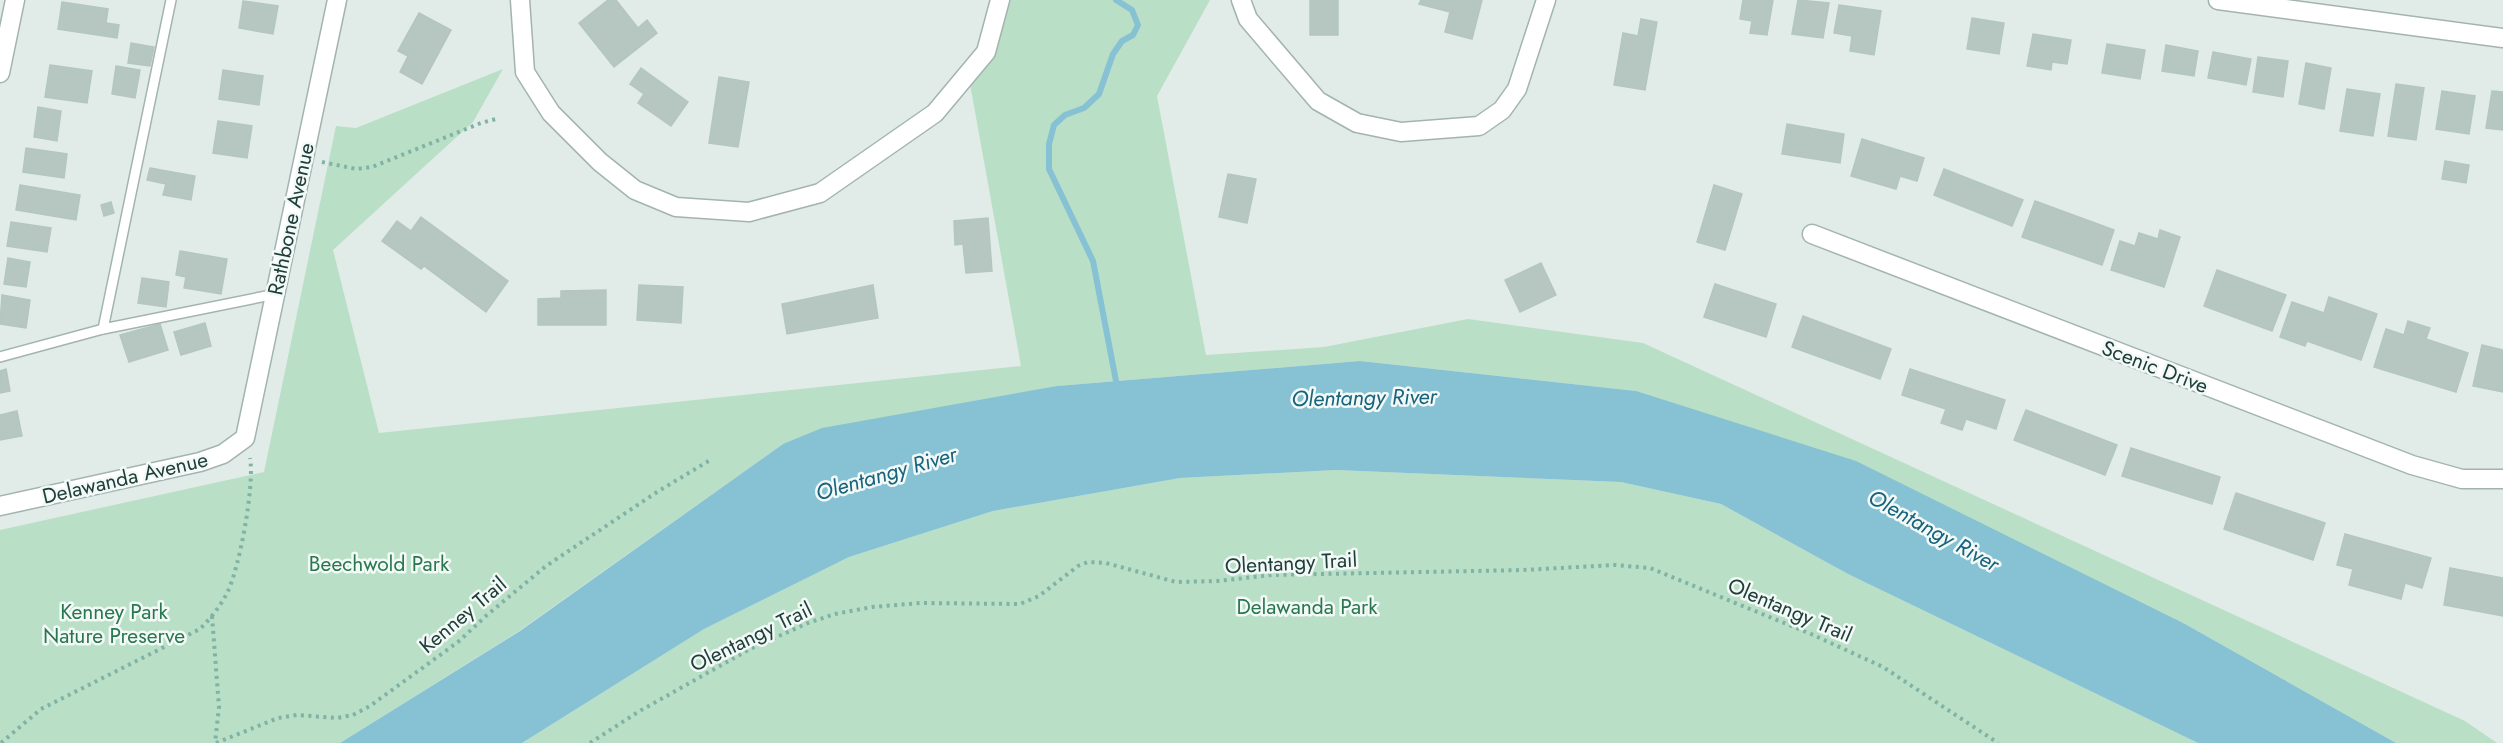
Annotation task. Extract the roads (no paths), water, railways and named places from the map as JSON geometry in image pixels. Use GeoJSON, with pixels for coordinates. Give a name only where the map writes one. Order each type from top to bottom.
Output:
{"type":"FeatureCollection","features":[{"type":"Feature","properties":{"kind":"street"},"geometry":{"type":"LineString","coordinates":[[0,73],[15,0]]}},
{"type":"Feature","properties":{"kind":"street","name":"Rathbone Avenue"},"geometry":{"type":"LineString","coordinates":[[245,438],[337,0]]}},
{"type":"Feature","properties":{"kind":"street"},"geometry":{"type":"LineString","coordinates":[[520,0],[525,72],[551,113],[600,162],[635,190],[676,207],[749,212],[820,193],[935,113],[986,52],[1000,0]]}},
{"type":"Feature","properties":{"kind":"street"},"geometry":{"type":"LineString","coordinates":[[1242,0],[1248,19],[1318,101],[1357,123],[1401,132],[1479,126],[1502,110],[1517,89],[1546,0]]}},
{"type":"Feature","properties":{"kind":"street"},"geometry":{"type":"LineString","coordinates":[[2218,0],[2269,4],[2503,38]]}},
{"type":"Feature","properties":{"kind":"street","name":"Scenic Drive"},"geometry":{"type":"LineString","coordinates":[[1812,234],[2412,465],[2462,479],[2503,479]]}},
{"type":"Feature","properties":{"kind":"street","name":"Delawanda Avenue"},"geometry":{"type":"LineString","coordinates":[[0,506],[200,462],[223,454],[245,438]]}},
{"type":"Feature","properties":{"kind":"lane"},"geometry":{"type":"LineString","coordinates":[[103,329],[171,0]]}},
{"type":"Feature","properties":{"kind":"lane"},"geometry":{"type":"LineString","coordinates":[[0,357],[103,329],[276,294]]}},
{"type":"Feature","properties":{"kind":"water","name":"Olentangy River"},"geometry":{"type":"Polygon","coordinates":[[[1360,361],[1636,391],[1856,461],[2185,624],[2396,743],[2198,743],[1848,574],[1721,504],[1621,482],[1336,470],[1180,478],[993,511],[849,557],[704,629],[522,743],[340,743],[520,631],[783,444],[822,428],[1057,386],[1360,361]]]}},
{"type":"Feature","properties":{"kind":"waterway"},"geometry":{"type":"LineString","coordinates":[[1116,0],[1132,10],[1138,25],[1133,35],[1122,41],[1113,54],[1099,94],[1084,108],[1065,115],[1054,125],[1049,144],[1049,169],[1093,261],[1116,381]]}},
{"type":"Feature","properties":{"kind":"park label","name":"Beechwold Park"},"geometry":{"type":"Point","coordinates":[379,564]}},
{"type":"Feature","properties":{"kind":"park label","name":"Delawanda Park"},"geometry":{"type":"Point","coordinates":[1307,607]}},
{"type":"Feature","properties":{"kind":"park label","name":"Kenney Park Nature Preserve"},"geometry":{"type":"Point","coordinates":[114,624]}}]}
